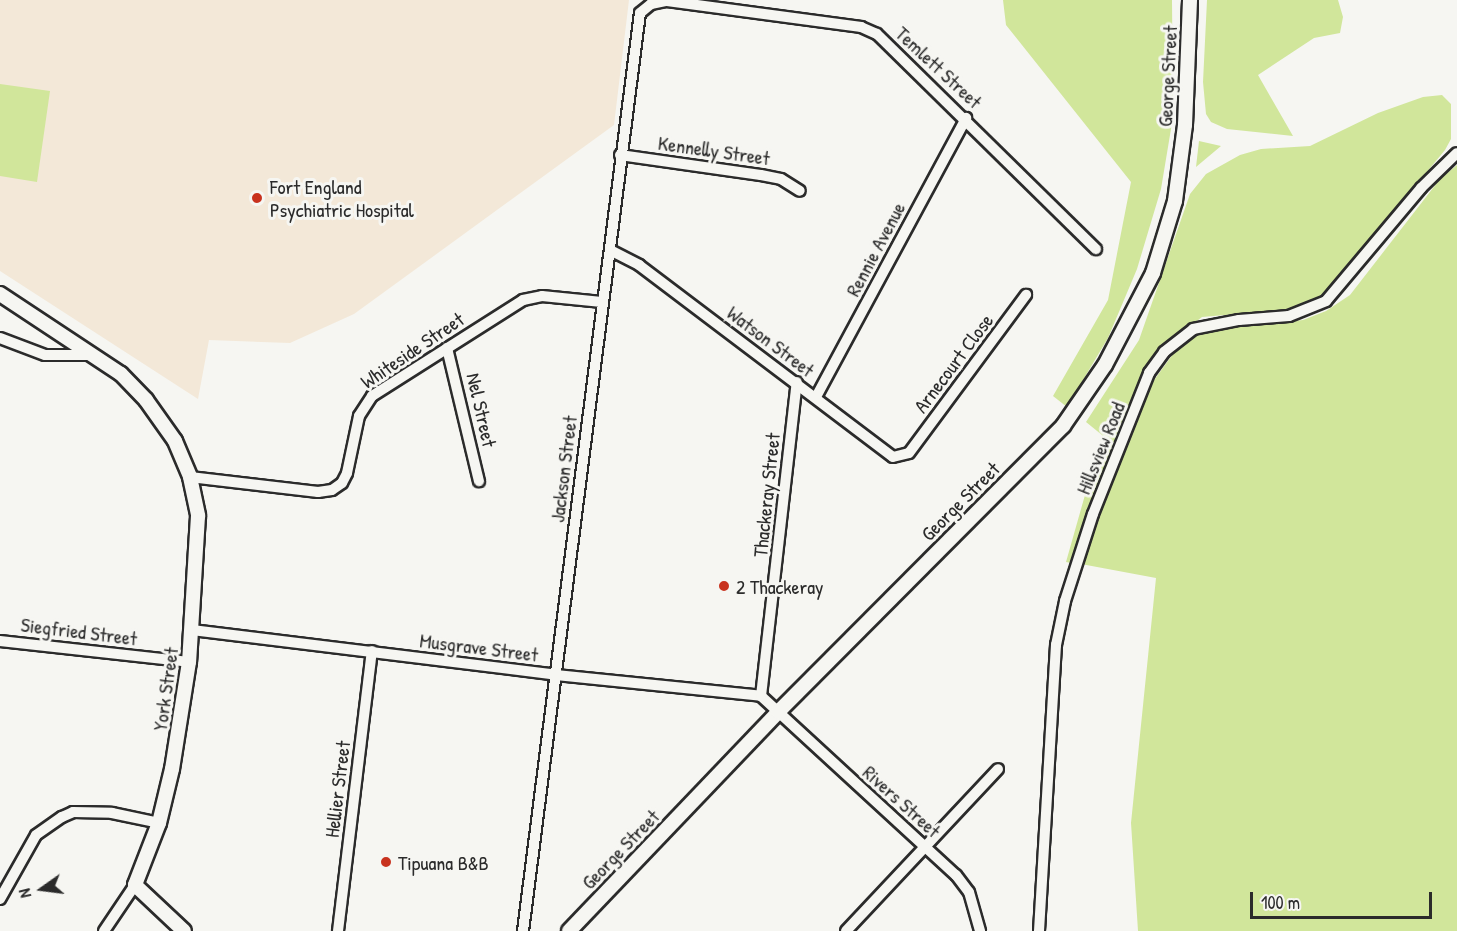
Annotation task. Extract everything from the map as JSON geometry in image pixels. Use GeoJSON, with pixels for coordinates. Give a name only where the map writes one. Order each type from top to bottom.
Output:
{"type":"FeatureCollection","features":[{"type":"Feature","properties":{"kind":"main road","name":"George Street"},"geometry":{"type":"LineString","coordinates":[[569,931],[778,712],[1063,426],[1129,324],[1153,273],[1175,201],[1185,125],[1190,0]]}},
{"type":"Feature","properties":{"kind":"main road","name":"York Street"},"geometry":{"type":"LineString","coordinates":[[0,294],[121,374],[146,400],[175,441],[190,477],[198,516],[189,662],[159,823],[135,885]]}},
{"type":"Feature","properties":{"kind":"main road"},"geometry":{"type":"LineString","coordinates":[[135,885],[184,931]]}},
{"type":"Feature","properties":{"kind":"street","name":"Temlett Street"},"geometry":{"type":"LineString","coordinates":[[640,13],[651,4],[667,1],[861,27],[889,43],[1096,249]]}},
{"type":"Feature","properties":{"kind":"street","name":"Jackson Street"},"geometry":{"type":"LineString","coordinates":[[523,931],[640,13]]}},
{"type":"Feature","properties":{"kind":"street","name":"Rennie Avenue"},"geometry":{"type":"LineString","coordinates":[[816,397],[966,118]]}},
{"type":"Feature","properties":{"kind":"street","name":"Hillsview Road"},"geometry":{"type":"LineString","coordinates":[[1039,931],[1056,645],[1065,601],[1093,514],[1149,373],[1164,352],[1193,329],[1239,320],[1289,316],[1326,301],[1421,188],[1457,153]]}},
{"type":"Feature","properties":{"kind":"street","name":"Kennelly Street"},"geometry":{"type":"LineString","coordinates":[[621,155],[761,175],[781,179],[800,190]]}},
{"type":"Feature","properties":{"kind":"street","name":"Watson Street"},"geometry":{"type":"LineString","coordinates":[[609,250],[639,265],[797,382],[884,452],[901,458],[909,453]]}},
{"type":"Feature","properties":{"kind":"street","name":"Arnecourt Close"},"geometry":{"type":"LineString","coordinates":[[909,453],[1026,295]]}},
{"type":"Feature","properties":{"kind":"street","name":"Whiteside Street"},"geometry":{"type":"LineString","coordinates":[[190,477],[318,492],[332,490],[342,483],[347,473],[365,404],[523,300],[542,296],[602,302]]}},
{"type":"Feature","properties":{"kind":"street"},"geometry":{"type":"LineString","coordinates":[[0,338],[45,355],[93,355]]}},
{"type":"Feature","properties":{"kind":"street","name":"Nel Street"},"geometry":{"type":"LineString","coordinates":[[447,348],[479,481]]}},
{"type":"Feature","properties":{"kind":"street","name":"Thackeray Street"},"geometry":{"type":"LineString","coordinates":[[761,696],[797,382]]}},
{"type":"Feature","properties":{"kind":"street","name":"Musgrave Street"},"geometry":{"type":"LineString","coordinates":[[192,630],[556,675],[761,696]]}},
{"type":"Feature","properties":{"kind":"street","name":"Siegfried Street"},"geometry":{"type":"LineString","coordinates":[[0,641],[189,662]]}},
{"type":"Feature","properties":{"kind":"street","name":"Hellier Street"},"geometry":{"type":"LineString","coordinates":[[338,931],[372,651]]}},
{"type":"Feature","properties":{"kind":"street"},"geometry":{"type":"LineString","coordinates":[[761,696],[778,712]]}},
{"type":"Feature","properties":{"kind":"street","name":"Rivers Street"},"geometry":{"type":"LineString","coordinates":[[778,712],[927,847],[969,892],[980,931]]}},
{"type":"Feature","properties":{"kind":"street"},"geometry":{"type":"LineString","coordinates":[[846,931],[998,769]]}},
{"type":"Feature","properties":{"kind":"street"},"geometry":{"type":"LineString","coordinates":[[0,899],[36,836],[62,817],[73,812],[112,813],[159,823]]}},
{"type":"Feature","properties":{"kind":"street","name":"York Street"},"geometry":{"type":"LineString","coordinates":[[104,931],[135,885]]}},
{"type":"Feature","properties":{"kind":"shaded area","name":"Fort England Psychiatric Hospital"},"geometry":{"type":"Polygon","coordinates":[[[0,0],[629,0],[614,125],[354,314],[290,343],[209,340],[198,399],[0,271],[0,0]]]}},
{"type":"Feature","properties":{"kind":"green space"},"geometry":{"type":"Polygon","coordinates":[[[1003,0],[1172,0],[1173,117],[1161,189],[1137,269],[1108,338],[1067,407],[1053,396],[1108,300],[1131,182],[1006,25],[1003,0]]]}},
{"type":"Feature","properties":{"kind":"green space"},"geometry":{"type":"Polygon","coordinates":[[[1207,0],[1338,0],[1343,17],[1340,33],[1314,38],[1258,75],[1293,136],[1227,129],[1211,122],[1206,114],[1203,82],[1207,0]]]}},
{"type":"Feature","properties":{"kind":"green space"},"geometry":{"type":"Polygon","coordinates":[[[0,84],[50,91],[37,182],[0,176],[0,84]]]}},
{"type":"Feature","properties":{"kind":"green space"},"geometry":{"type":"Polygon","coordinates":[[[1442,95],[1451,104],[1451,139],[1445,150],[1329,290],[1308,304],[1283,310],[1202,317],[1159,351],[1133,396],[1071,563],[1066,562],[1102,435],[1086,422],[1139,340],[1190,194],[1206,174],[1240,155],[1261,149],[1310,146],[1378,113],[1423,97],[1442,95]]]}},
{"type":"Feature","properties":{"kind":"green space"},"geometry":{"type":"Polygon","coordinates":[[[1199,141],[1221,146],[1196,167],[1199,141]]]}},
{"type":"Feature","properties":{"kind":"green space"},"geometry":{"type":"Polygon","coordinates":[[[1457,165],[1457,931],[1138,931],[1131,823],[1156,578],[1081,564],[1149,387],[1173,354],[1192,338],[1210,330],[1303,320],[1326,311],[1350,295],[1440,179],[1457,165]]]}},
{"type":"Feature","properties":{"kind":"place","name":"Fort England Psychiatric Hospital"},"geometry":{"type":"Point","coordinates":[257,198]}},
{"type":"Feature","properties":{"kind":"place","name":"2 Thackeray"},"geometry":{"type":"Point","coordinates":[724,586]}},
{"type":"Feature","properties":{"kind":"place","name":"Tipuana B&B"},"geometry":{"type":"Point","coordinates":[386,862]}}]}
